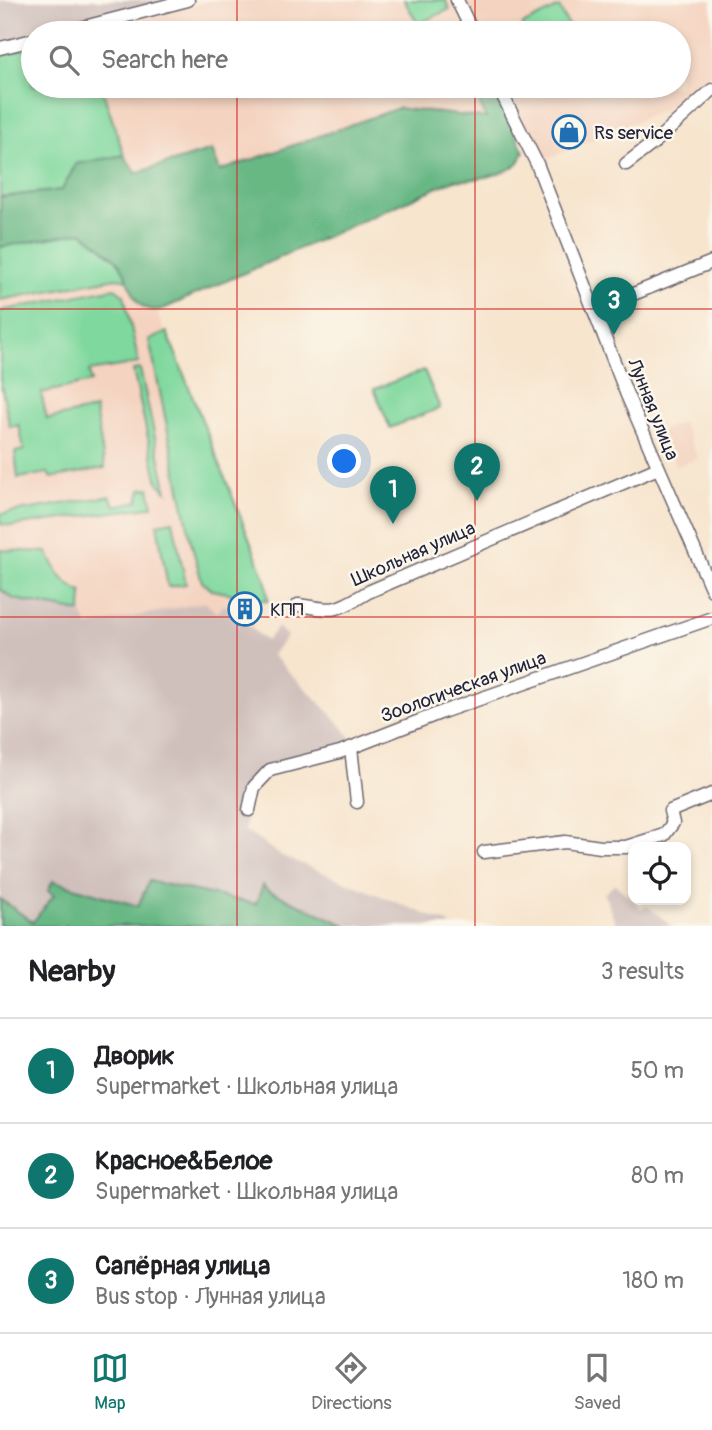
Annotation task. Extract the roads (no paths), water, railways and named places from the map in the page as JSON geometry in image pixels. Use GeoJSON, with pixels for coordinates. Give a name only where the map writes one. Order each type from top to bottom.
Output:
{"type":"FeatureCollection","features":[{"type":"Feature","properties":{"kind":"street"},"geometry":{"type":"LineString","coordinates":[[107,21],[188,0]]}},
{"type":"Feature","properties":{"kind":"street"},"geometry":{"type":"LineString","coordinates":[[457,0],[467,21]]}},
{"type":"Feature","properties":{"kind":"street"},"geometry":{"type":"LineString","coordinates":[[0,48],[21,43]]}},
{"type":"Feature","properties":{"kind":"street"},"geometry":{"type":"LineString","coordinates":[[626,163],[656,141],[712,90]]}},
{"type":"Feature","properties":{"kind":"street","name":"Лунная улица"},"geometry":{"type":"LineString","coordinates":[[504,98],[537,164],[658,468],[712,590]]}},
{"type":"Feature","properties":{"kind":"street"},"geometry":{"type":"LineString","coordinates":[[594,310],[712,262]]}},
{"type":"Feature","properties":{"kind":"street","name":"Школьная улица"},"geometry":{"type":"LineString","coordinates":[[298,605],[332,610],[342,607],[368,592],[658,468]]}},
{"type":"Feature","properties":{"kind":"street","name":"Зоологическая улица"},"geometry":{"type":"LineString","coordinates":[[249,810],[254,787],[270,770],[351,748],[445,711],[712,618]]}},
{"type":"Feature","properties":{"kind":"street"},"geometry":{"type":"LineString","coordinates":[[351,748],[357,802]]}},
{"type":"Feature","properties":{"kind":"street"},"geometry":{"type":"LineString","coordinates":[[484,852],[565,842],[626,847],[664,835],[673,823],[670,811],[712,794]]}},
{"type":"Feature","properties":{"kind":"place","name":"Rs service"},"geometry":{"type":"Point","coordinates":[569,132]}},
{"type":"Feature","properties":{"kind":"place","name":"Сапёрная улица"},"geometry":{"type":"Point","coordinates":[614,335]}},
{"type":"Feature","properties":{"kind":"place","name":"Красное&Белое"},"geometry":{"type":"Point","coordinates":[477,501]}},
{"type":"Feature","properties":{"kind":"place","name":"Дворик"},"geometry":{"type":"Point","coordinates":[393,524]}},
{"type":"Feature","properties":{"kind":"place","name":"КПП"},"geometry":{"type":"Point","coordinates":[245,609]}}]}
